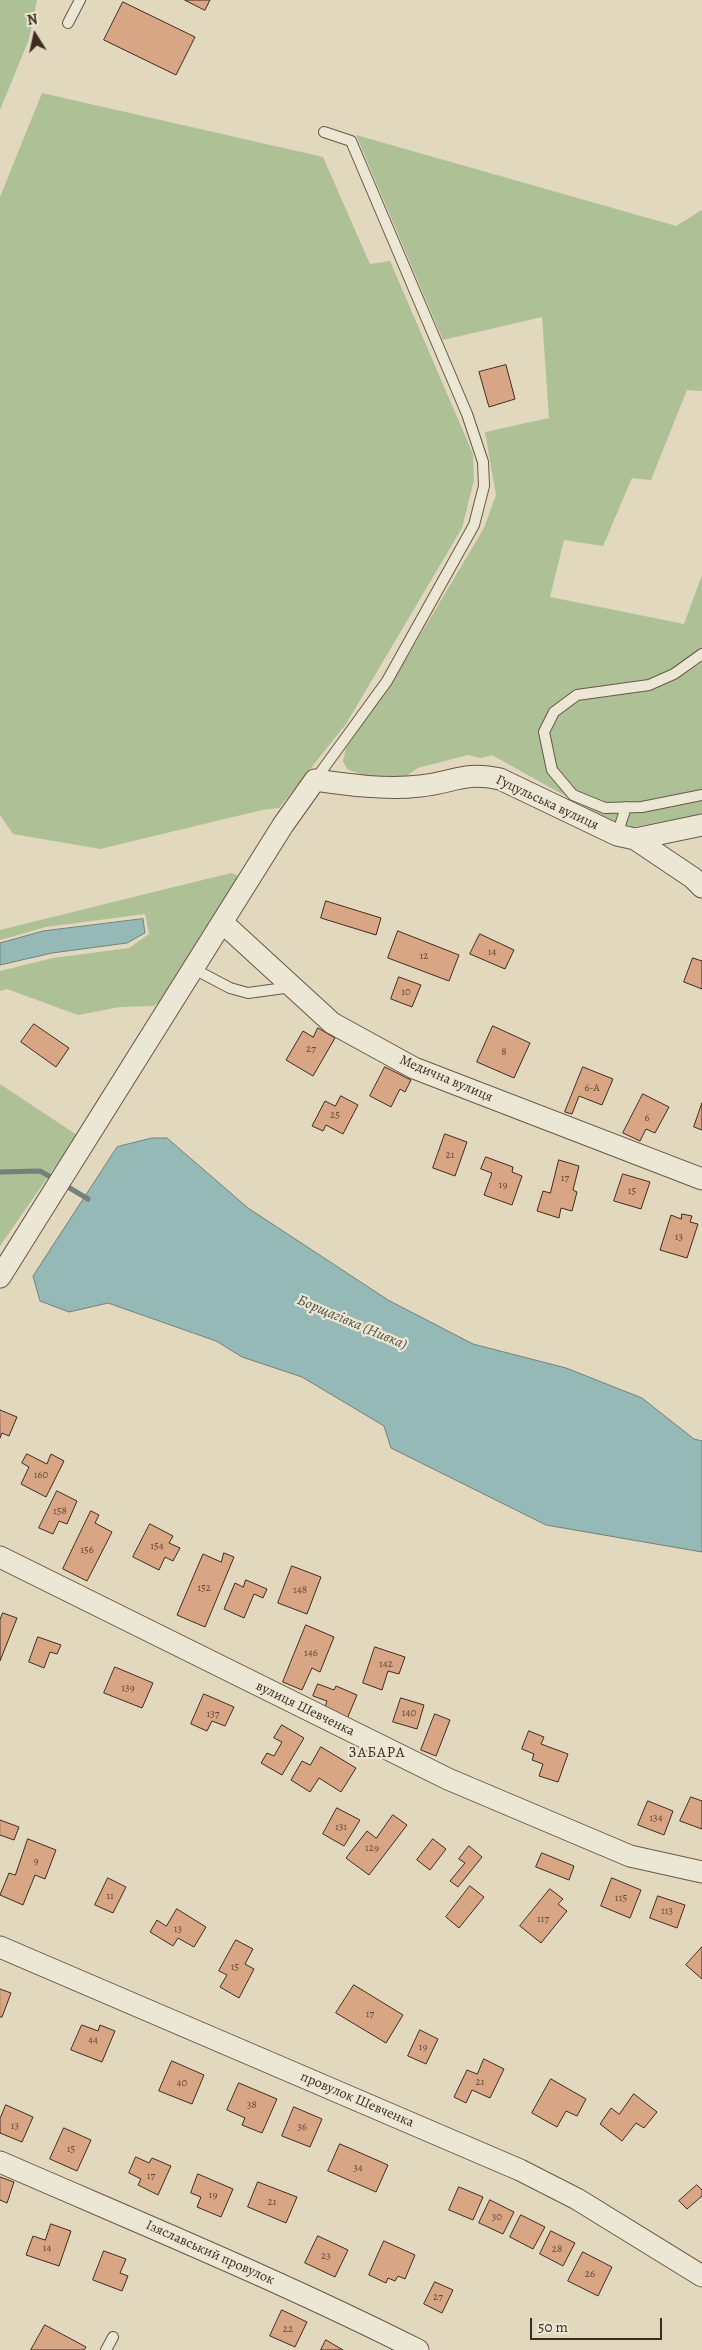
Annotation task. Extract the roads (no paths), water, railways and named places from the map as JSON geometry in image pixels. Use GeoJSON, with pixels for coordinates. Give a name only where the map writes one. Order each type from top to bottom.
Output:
{"type":"FeatureCollection","features":[{"type":"Feature","properties":{"kind":"street","name":"Гуцульська вулиця"},"geometry":{"type":"LineString","coordinates":[[315,780],[348,785],[420,786],[464,776],[484,776],[500,779],[626,837],[693,878],[702,887]]}},
{"type":"Feature","properties":{"kind":"street"},"geometry":{"type":"LineString","coordinates":[[0,1277],[283,825],[315,780]]}},
{"type":"Feature","properties":{"kind":"street"},"geometry":{"type":"LineString","coordinates":[[626,837],[702,825]]}},
{"type":"Feature","properties":{"kind":"street","name":"Медична вулиця"},"geometry":{"type":"LineString","coordinates":[[223,923],[332,1023],[414,1068],[702,1179]]}},
{"type":"Feature","properties":{"kind":"street","name":"вулиця Шевченка"},"geometry":{"type":"LineString","coordinates":[[0,1557],[448,1779],[630,1856],[702,1872]]}},
{"type":"Feature","properties":{"kind":"street","name":"провулок Шевченка"},"geometry":{"type":"LineString","coordinates":[[0,1947],[520,2170],[577,2199],[702,2276]]}},
{"type":"Feature","properties":{"kind":"street","name":"Ізяславський провулок"},"geometry":{"type":"LineString","coordinates":[[0,2162],[207,2250],[352,2317],[418,2350]]}},
{"type":"Feature","properties":{"kind":"lane"},"geometry":{"type":"LineString","coordinates":[[68,23],[80,0]]}},
{"type":"Feature","properties":{"kind":"lane"},"geometry":{"type":"LineString","coordinates":[[315,780],[387,681],[474,525],[484,486],[483,462],[467,414],[351,141],[324,132]]}},
{"type":"Feature","properties":{"kind":"lane"},"geometry":{"type":"LineString","coordinates":[[702,654],[674,674],[649,685],[577,695],[554,712],[544,732],[552,770],[574,795],[605,808],[642,807],[702,795]]}},
{"type":"Feature","properties":{"kind":"lane"},"geometry":{"type":"LineString","coordinates":[[626,807],[626,837]]}},
{"type":"Feature","properties":{"kind":"lane"},"geometry":{"type":"LineString","coordinates":[[194,968],[230,988],[248,993],[292,987]]}},
{"type":"Feature","properties":{"kind":"lane"},"geometry":{"type":"LineString","coordinates":[[106,2350],[113,2337]]}},
{"type":"Feature","properties":{"kind":"water"},"geometry":{"type":"Polygon","coordinates":[[[143,919],[145,933],[127,943],[52,953],[0,965],[0,943],[43,931],[143,919]]]}},
{"type":"Feature","properties":{"kind":"water"},"geometry":{"type":"Polygon","coordinates":[[[152,1138],[167,1138],[248,1208],[388,1300],[473,1344],[566,1368],[642,1398],[694,1439],[702,1441],[702,1552],[546,1525],[391,1448],[384,1426],[302,1377],[242,1357],[216,1341],[108,1303],[69,1312],[40,1301],[33,1276],[117,1147],[152,1138]]]}},
{"type":"Feature","properties":{"kind":"waterway","name":"Борщагівка (Нивка)"},"geometry":{"type":"LineString","coordinates":[[0,1172],[40,1171],[56,1180]]}},
{"type":"Feature","properties":{"kind":"waterway","name":"Борщагівка (Нивка)"},"geometry":{"type":"LineString","coordinates":[[63,1184],[88,1199]]}},
{"type":"Feature","properties":{"kind":"district","name":"ЗАБАРА"},"geometry":{"type":"Point","coordinates":[377,1753]}}]}
